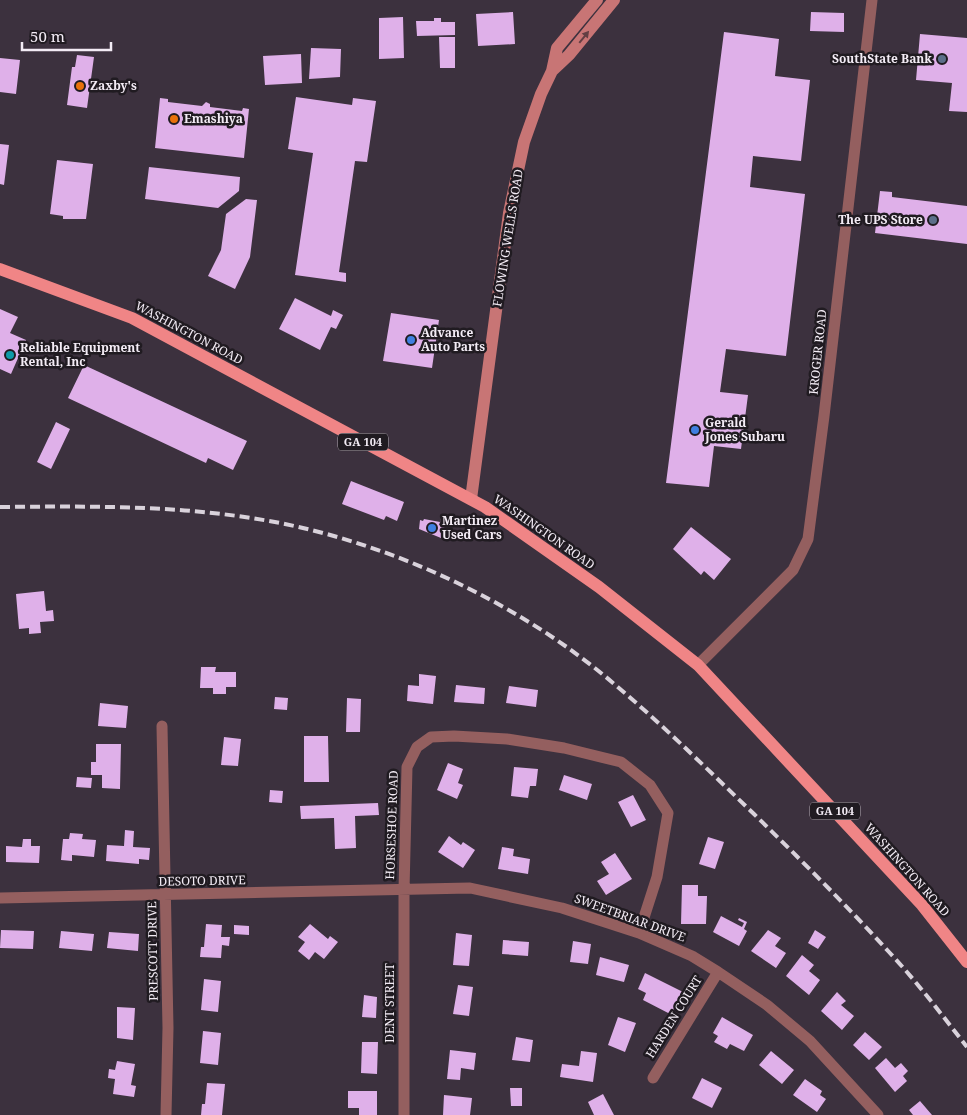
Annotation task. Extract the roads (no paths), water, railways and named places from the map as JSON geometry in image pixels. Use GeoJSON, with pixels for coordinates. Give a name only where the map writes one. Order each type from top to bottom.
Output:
{"type":"FeatureCollection","features":[{"type":"Feature","properties":{"kind":"main road","name":"FLOWING WELLS ROAD"},"geometry":{"type":"LineString","coordinates":[[471,499],[509,213],[524,142],[540,94],[552,71],[557,48],[587,6],[597,0]]}},
{"type":"Feature","properties":{"kind":"main road","name":"FLOWING WELLS ROAD"},"geometry":{"type":"LineString","coordinates":[[552,71],[569,55],[614,0]]}},
{"type":"Feature","properties":{"kind":"main road","name":"WASHINGTON ROAD"},"geometry":{"type":"LineString","coordinates":[[0,269],[132,318],[471,499],[599,587],[698,665],[922,905],[967,962]]}},
{"type":"Feature","properties":{"kind":"street","name":"KROGER ROAD"},"geometry":{"type":"LineString","coordinates":[[698,665],[793,570],[808,539],[872,0]]}},
{"type":"Feature","properties":{"kind":"street","name":"PRESCOTT DRIVE"},"geometry":{"type":"LineString","coordinates":[[162,726],[168,1028],[166,1115]]}},
{"type":"Feature","properties":{"kind":"street","name":"HORSESHOE ROAD"},"geometry":{"type":"LineString","coordinates":[[404,890],[407,767],[417,747],[431,737],[454,736],[507,739],[564,748],[621,762],[650,785],[668,813],[657,877],[639,933]]}},
{"type":"Feature","properties":{"kind":"street","name":"SWEETBRIAR DRIVE"},"geometry":{"type":"LineString","coordinates":[[404,890],[470,888],[562,908],[639,933],[692,956],[767,1005],[810,1041],[878,1115]]}},
{"type":"Feature","properties":{"kind":"street","name":"DESOTO DRIVE"},"geometry":{"type":"LineString","coordinates":[[0,898],[404,890]]}},
{"type":"Feature","properties":{"kind":"street","name":"DENT STREET"},"geometry":{"type":"LineString","coordinates":[[404,890],[404,1115]]}},
{"type":"Feature","properties":{"kind":"street","name":"HARDEN COURT"},"geometry":{"type":"LineString","coordinates":[[653,1078],[718,972]]}},
{"type":"Feature","properties":{"kind":"railway"},"geometry":{"type":"LineString","coordinates":[[0,507],[108,507],[179,510],[214,513],[285,524],[373,548],[459,584],[500,605],[578,655],[613,683],[685,747],[873,934],[967,1047]]}},
{"type":"Feature","properties":{"kind":"place","name":"SouthState Bank"},"geometry":{"type":"Point","coordinates":[942,59]}},
{"type":"Feature","properties":{"kind":"place","name":"Zaxby's"},"geometry":{"type":"Point","coordinates":[80,86]}},
{"type":"Feature","properties":{"kind":"place","name":"Emashiya"},"geometry":{"type":"Point","coordinates":[174,119]}},
{"type":"Feature","properties":{"kind":"place","name":"The UPS Store"},"geometry":{"type":"Point","coordinates":[933,220]}},
{"type":"Feature","properties":{"kind":"place","name":"Advance Auto Parts"},"geometry":{"type":"Point","coordinates":[411,340]}},
{"type":"Feature","properties":{"kind":"place","name":"Reliable Equipment Rental, Inc"},"geometry":{"type":"Point","coordinates":[10,355]}},
{"type":"Feature","properties":{"kind":"place","name":"Gerald Jones Subaru"},"geometry":{"type":"Point","coordinates":[695,430]}},
{"type":"Feature","properties":{"kind":"place","name":"Martinez Used Cars"},"geometry":{"type":"Point","coordinates":[432,528]}}]}
